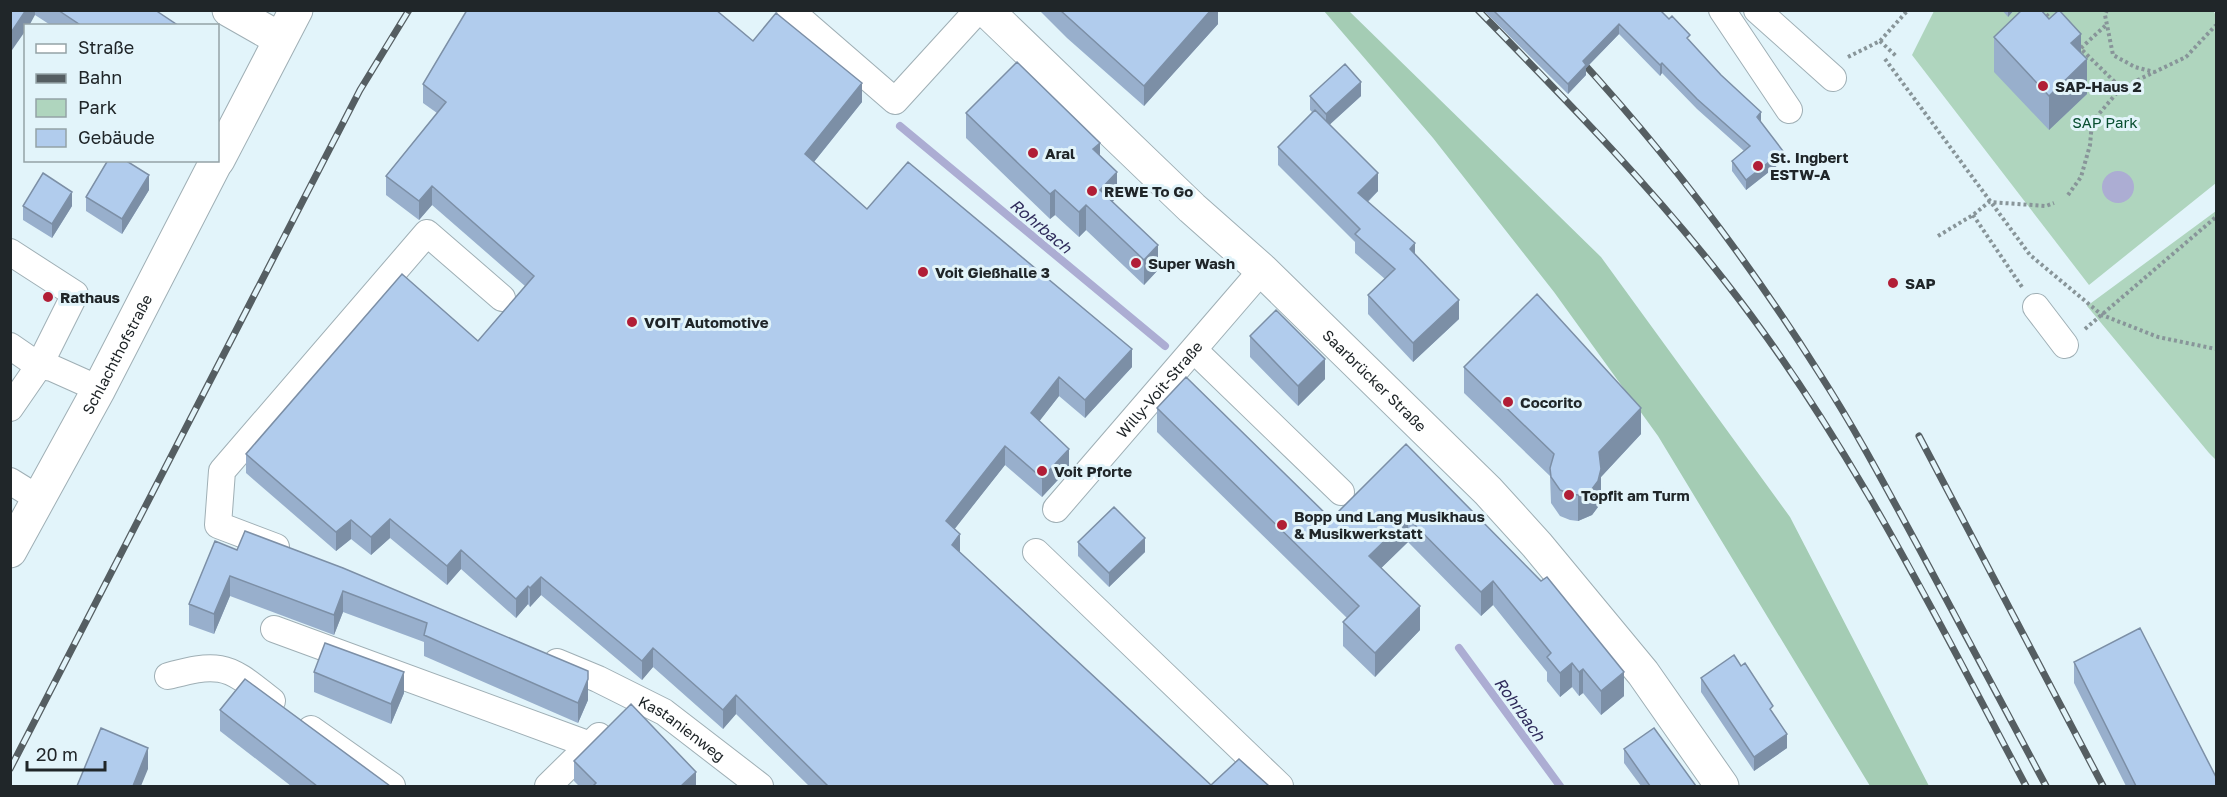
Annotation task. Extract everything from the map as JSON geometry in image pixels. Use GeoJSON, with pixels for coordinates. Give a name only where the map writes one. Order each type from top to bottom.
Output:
{"type":"FeatureCollection","features":[{"type":"Feature","properties":{"kind":"main road"},"geometry":{"type":"LineString","coordinates":[[229,10],[280,39]]}},
{"type":"Feature","properties":{"kind":"main road","name":"Schlachthofstraße"},"geometry":{"type":"LineString","coordinates":[[219,156],[296,10]]}},
{"type":"Feature","properties":{"kind":"main road","name":"Saarbrücker Straße"},"geometry":{"type":"LineString","coordinates":[[986,10],[1192,208],[1262,270],[1488,491],[1537,545],[1643,673],[1722,786]]}},
{"type":"Feature","properties":{"kind":"main road","name":"Schlachthofstraße"},"geometry":{"type":"LineString","coordinates":[[11,549],[99,389],[216,162]]}},
{"type":"Feature","properties":{"kind":"street"},"geometry":{"type":"LineString","coordinates":[[790,10],[895,101],[978,10]]}},
{"type":"Feature","properties":{"kind":"street"},"geometry":{"type":"LineString","coordinates":[[1722,10],[1789,110]]}},
{"type":"Feature","properties":{"kind":"street"},"geometry":{"type":"LineString","coordinates":[[1757,10],[1828,74]]}},
{"type":"Feature","properties":{"kind":"street"},"geometry":{"type":"LineString","coordinates":[[295,554],[218,525],[222,471],[427,233],[502,298]]}},
{"type":"Feature","properties":{"kind":"street"},"geometry":{"type":"LineString","coordinates":[[10,252],[75,294],[39,366],[10,408]]}},
{"type":"Feature","properties":{"kind":"street","name":"Willy-Voit-Straße"},"geometry":{"type":"LineString","coordinates":[[1056,509],[1262,270]]}},
{"type":"Feature","properties":{"kind":"street"},"geometry":{"type":"LineString","coordinates":[[2036,307],[2066,345]]}},
{"type":"Feature","properties":{"kind":"street"},"geometry":{"type":"LineString","coordinates":[[10,346],[39,366],[52,368],[99,389]]}},
{"type":"Feature","properties":{"kind":"street"},"geometry":{"type":"LineString","coordinates":[[1194,350],[1341,492]]}},
{"type":"Feature","properties":{"kind":"street"},"geometry":{"type":"LineString","coordinates":[[10,481],[39,499]]}},
{"type":"Feature","properties":{"kind":"street"},"geometry":{"type":"LineString","coordinates":[[1036,552],[1280,786]]}},
{"type":"Feature","properties":{"kind":"street"},"geometry":{"type":"LineString","coordinates":[[274,629],[590,745]]}},
{"type":"Feature","properties":{"kind":"street","name":"Kastanienweg"},"geometry":{"type":"LineString","coordinates":[[533,652],[598,679],[623,712],[664,712],[760,786]]}},
{"type":"Feature","properties":{"kind":"street"},"geometry":{"type":"LineString","coordinates":[[168,676],[199,669],[220,669],[235,674],[392,786]]}},
{"type":"Feature","properties":{"kind":"street"},"geometry":{"type":"LineString","coordinates":[[548,786],[623,712]]}},
{"type":"Feature","properties":{"kind":"path"},"geometry":{"type":"LineString","coordinates":[[1828,74],[1880,41],[1908,10]]}},
{"type":"Feature","properties":{"kind":"path"},"geometry":{"type":"LineString","coordinates":[[2042,10],[2058,26]]}},
{"type":"Feature","properties":{"kind":"path"},"geometry":{"type":"LineString","coordinates":[[2107,10],[2106,25],[2113,55],[2135,67],[2155,72]]}},
{"type":"Feature","properties":{"kind":"path"},"geometry":{"type":"LineString","coordinates":[[2081,48],[2106,25]]}},
{"type":"Feature","properties":{"kind":"path"},"geometry":{"type":"LineString","coordinates":[[2068,195],[2081,177],[2090,145],[2092,122],[2121,87],[2186,57],[2217,25]]}},
{"type":"Feature","properties":{"kind":"path"},"geometry":{"type":"LineString","coordinates":[[1880,41],[1896,56]]}},
{"type":"Feature","properties":{"kind":"path"},"geometry":{"type":"LineString","coordinates":[[2073,41],[2121,87]]}},
{"type":"Feature","properties":{"kind":"path"},"geometry":{"type":"LineString","coordinates":[[1885,59],[2030,255],[2102,315],[2158,337],[2217,349]]}},
{"type":"Feature","properties":{"kind":"path"},"geometry":{"type":"LineString","coordinates":[[1938,236],[1973,215],[1989,202],[2046,206],[2054,203]]}},
{"type":"Feature","properties":{"kind":"path"},"geometry":{"type":"LineString","coordinates":[[1973,215],[2036,307]]}},
{"type":"Feature","properties":{"kind":"path"},"geometry":{"type":"LineString","coordinates":[[2102,315],[2217,217]]}},
{"type":"Feature","properties":{"kind":"green space"},"geometry":{"type":"Polygon","coordinates":[[[1324,11],[1349,11],[1601,257],[1790,517],[1929,786],[1870,786],[1658,436],[1554,292],[1433,138],[1324,11]]]}},
{"type":"Feature","properties":{"kind":"green space","name":"SAP Park"},"geometry":{"type":"Polygon","coordinates":[[[1934,11],[2213,11],[2216,15],[2216,183],[2089,285],[1912,55],[1934,11]]]}},
{"type":"Feature","properties":{"kind":"green space"},"geometry":{"type":"Polygon","coordinates":[[[2216,211],[2216,460],[2087,306],[2216,211]]]}},
{"type":"Feature","properties":{"kind":"water"},"geometry":{"type":"Polygon","coordinates":[[[2118,171],[2129,176],[2134,187],[2129,198],[2118,203],[2107,198],[2102,187],[2107,176],[2118,171]]]}},
{"type":"Feature","properties":{"kind":"building"},"geometry":{"type":"Polygon","coordinates":[[[10,10],[26,10],[10,34],[10,10]]]}},
{"type":"Feature","properties":{"kind":"building"},"geometry":{"type":"Polygon","coordinates":[[[58,10],[155,10],[176,24],[79,24],[58,10]]]}},
{"type":"Feature","properties":{"kind":"building"},"geometry":{"type":"Polygon","coordinates":[[[467,10],[716,10],[753,41],[776,13],[862,83],[805,154],[867,209],[908,162],[1132,349],[1085,400],[1059,377],[1031,413],[1069,449],[1042,478],[1005,446],[946,521],[960,534],[952,545],[1211,785],[1239,759],[1269,786],[828,786],[736,695],[723,710],[653,648],[642,661],[541,577],[530,588],[528,586],[516,599],[461,550],[447,566],[390,519],[371,537],[351,520],[336,532],[246,454],[402,274],[478,341],[534,276],[432,186],[419,201],[386,176],[446,102],[423,84],[467,10]]]}},
{"type":"Feature","properties":{"kind":"building"},"geometry":{"type":"Polygon","coordinates":[[[1060,10],[1211,10],[1144,86],[1060,10]]]}},
{"type":"Feature","properties":{"kind":"building"},"geometry":{"type":"Polygon","coordinates":[[[1493,10],[1660,10],[1669,19],[1672,16],[1690,35],[1687,38],[1721,75],[1761,112],[1757,117],[1783,151],[1746,180],[1732,161],[1750,146],[1697,99],[1662,63],[1660,65],[1619,24],[1583,61],[1586,65],[1568,84],[1493,10]]]}},
{"type":"Feature","properties":{"kind":"building"},"geometry":{"type":"Polygon","coordinates":[[[2022,10],[2041,10],[2049,19],[2059,10],[2081,34],[2071,43],[2087,59],[2049,96],[1994,37],[2022,10]]]}},
{"type":"Feature","properties":{"kind":"building"},"geometry":{"type":"Polygon","coordinates":[[[1017,62],[1100,143],[1093,149],[1117,172],[1100,190],[1158,245],[1144,260],[1086,205],[1079,212],[1055,190],[1050,194],[966,113],[1017,62]]]}},
{"type":"Feature","properties":{"kind":"building"},"geometry":{"type":"Polygon","coordinates":[[[1345,64],[1361,82],[1326,114],[1310,96],[1345,64]]]}},
{"type":"Feature","properties":{"kind":"building"},"geometry":{"type":"Polygon","coordinates":[[[1315,110],[1378,173],[1358,193],[1415,243],[1410,249],[1459,300],[1413,343],[1368,295],[1395,269],[1355,234],[1360,229],[1278,147],[1315,110]]]}},
{"type":"Feature","properties":{"kind":"building"},"geometry":{"type":"Polygon","coordinates":[[[107,162],[128,162],[149,175],[122,219],[86,197],[107,162]]]}},
{"type":"Feature","properties":{"kind":"building"},"geometry":{"type":"Polygon","coordinates":[[[43,173],[72,192],[52,224],[23,206],[43,173]]]}},
{"type":"Feature","properties":{"kind":"building"},"geometry":{"type":"Polygon","coordinates":[[[1537,294],[1641,408],[1599,452],[1601,469],[1598,481],[1592,489],[1578,495],[1560,490],[1551,477],[1550,468],[1554,454],[1464,367],[1537,294]]]}},
{"type":"Feature","properties":{"kind":"building"},"geometry":{"type":"Polygon","coordinates":[[[1276,310],[1325,359],[1298,386],[1250,336],[1276,310]]]}},
{"type":"Feature","properties":{"kind":"building"},"geometry":{"type":"Polygon","coordinates":[[[1186,377],[1331,519],[1406,444],[1541,581],[1547,577],[1624,672],[1601,691],[1583,669],[1579,672],[1572,663],[1560,673],[1547,657],[1551,653],[1493,581],[1481,592],[1408,518],[1369,556],[1420,606],[1375,653],[1343,622],[1359,606],[1157,408],[1186,377]]]}},
{"type":"Feature","properties":{"kind":"building"},"geometry":{"type":"Polygon","coordinates":[[[1114,507],[1145,538],[1109,573],[1078,542],[1114,507]]]}},
{"type":"Feature","properties":{"kind":"building"},"geometry":{"type":"Polygon","coordinates":[[[245,531],[343,568],[588,671],[588,679],[578,703],[424,635],[427,623],[343,591],[334,615],[230,576],[214,614],[189,604],[215,541],[237,550],[245,531]]]}},
{"type":"Feature","properties":{"kind":"building"},"geometry":{"type":"Polygon","coordinates":[[[2140,628],[2217,779],[2217,786],[2136,786],[2074,662],[2140,628]]]}},
{"type":"Feature","properties":{"kind":"building"},"geometry":{"type":"Polygon","coordinates":[[[325,643],[404,672],[391,704],[314,672],[325,643]]]}},
{"type":"Feature","properties":{"kind":"building"},"geometry":{"type":"Polygon","coordinates":[[[1734,655],[1741,666],[1745,663],[1773,706],[1770,709],[1787,734],[1754,757],[1701,678],[1734,655]]]}},
{"type":"Feature","properties":{"kind":"building"},"geometry":{"type":"Polygon","coordinates":[[[245,679],[390,786],[317,786],[220,710],[245,679]]]}},
{"type":"Feature","properties":{"kind":"building"},"geometry":{"type":"Polygon","coordinates":[[[631,704],[696,772],[681,786],[593,786],[596,783],[574,761],[631,704]]]}},
{"type":"Feature","properties":{"kind":"building"},"geometry":{"type":"Polygon","coordinates":[[[101,728],[148,748],[133,786],[77,786],[101,728]]]}},
{"type":"Feature","properties":{"kind":"building"},"geometry":{"type":"Polygon","coordinates":[[[1654,728],[1696,786],[1650,786],[1624,749],[1654,728]]]}},
{"type":"Feature","properties":{"kind":"waterway","name":"Rohrbach"},"geometry":{"type":"LineString","coordinates":[[900,126],[1165,346]]}},
{"type":"Feature","properties":{"kind":"waterway","name":"Rohrbach"},"geometry":{"type":"LineString","coordinates":[[1459,648],[1560,786]]}},
{"type":"Feature","properties":{"kind":"railway"},"geometry":{"type":"LineString","coordinates":[[10,769],[360,90],[409,10]]}},
{"type":"Feature","properties":{"kind":"railway"},"geometry":{"type":"LineString","coordinates":[[1478,10],[1605,142],[1666,210],[1724,280],[1768,339],[1810,400],[1886,526],[2026,786]]}},
{"type":"Feature","properties":{"kind":"railway"},"geometry":{"type":"LineString","coordinates":[[1576,55],[1675,170],[1736,250],[1794,333],[1872,462],[2046,786]]}},
{"type":"Feature","properties":{"kind":"railway"},"geometry":{"type":"LineString","coordinates":[[1919,436],[2103,786]]}},
{"type":"Feature","properties":{"kind":"place","name":"SAP-Haus 2"},"geometry":{"type":"Point","coordinates":[2043,86]}},
{"type":"Feature","properties":{"kind":"place","name":"Aral"},"geometry":{"type":"Point","coordinates":[1033,153]}},
{"type":"Feature","properties":{"kind":"place","name":"St. Ingbert ESTW-A"},"geometry":{"type":"Point","coordinates":[1758,166]}},
{"type":"Feature","properties":{"kind":"place","name":"REWE To Go"},"geometry":{"type":"Point","coordinates":[1092,191]}},
{"type":"Feature","properties":{"kind":"place","name":"Super Wash"},"geometry":{"type":"Point","coordinates":[1136,263]}},
{"type":"Feature","properties":{"kind":"place","name":"Voit Gießhalle 3"},"geometry":{"type":"Point","coordinates":[923,272]}},
{"type":"Feature","properties":{"kind":"place","name":"SAP"},"geometry":{"type":"Point","coordinates":[1893,283]}},
{"type":"Feature","properties":{"kind":"place","name":"Rathaus"},"geometry":{"type":"Point","coordinates":[48,297]}},
{"type":"Feature","properties":{"kind":"place","name":"VOIT Automotive"},"geometry":{"type":"Point","coordinates":[632,322]}},
{"type":"Feature","properties":{"kind":"place","name":"Cocorito"},"geometry":{"type":"Point","coordinates":[1508,402]}},
{"type":"Feature","properties":{"kind":"place","name":"Voit Pforte"},"geometry":{"type":"Point","coordinates":[1042,471]}},
{"type":"Feature","properties":{"kind":"place","name":"Topfit am Turm"},"geometry":{"type":"Point","coordinates":[1569,495]}},
{"type":"Feature","properties":{"kind":"place","name":"Bopp und Lang Musikhaus & Musikwerkstatt"},"geometry":{"type":"Point","coordinates":[1282,525]}}]}
